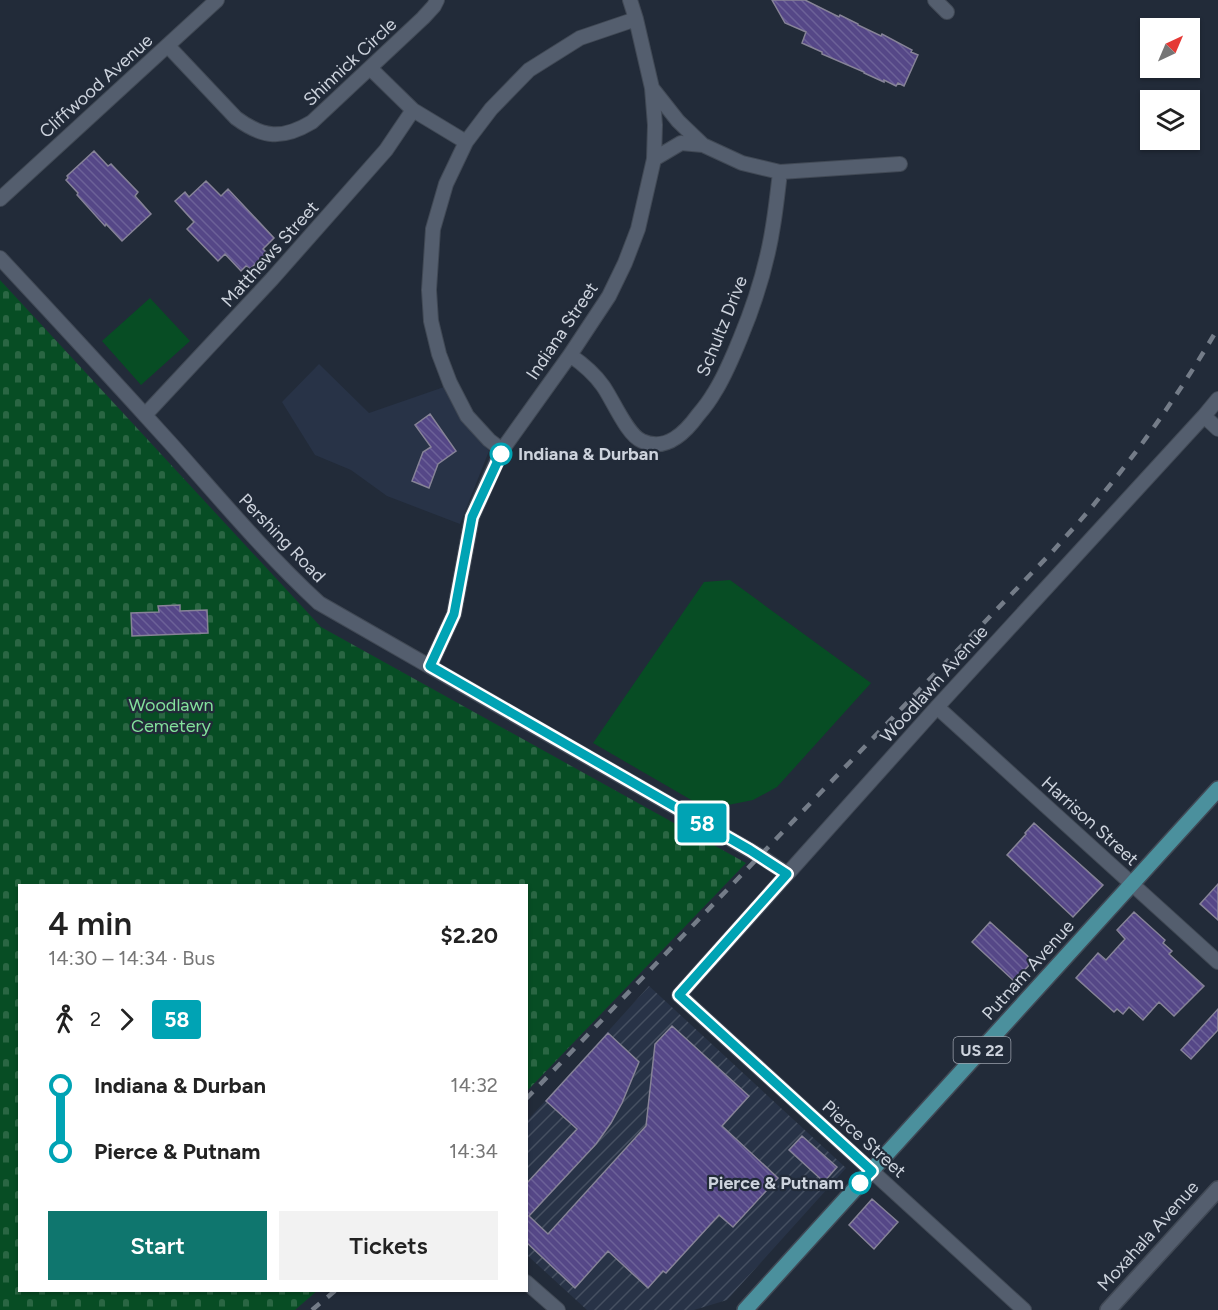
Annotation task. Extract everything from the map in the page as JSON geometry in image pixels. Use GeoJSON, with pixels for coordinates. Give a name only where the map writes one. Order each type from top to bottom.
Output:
{"type":"FeatureCollection","features":[{"type":"Feature","properties":{"kind":"main road","name":"Putnam Avenue"},"geometry":{"type":"LineString","coordinates":[[745,1310],[1218,789]]}},
{"type":"Feature","properties":{"kind":"street","name":"Cliffwood Avenue"},"geometry":{"type":"LineString","coordinates":[[0,199],[217,0]]}},
{"type":"Feature","properties":{"kind":"street","name":"Shinnick Circle"},"geometry":{"type":"LineString","coordinates":[[168,46],[236,118],[248,127],[272,135],[282,135],[299,130],[312,122],[423,18],[437,0]]}},
{"type":"Feature","properties":{"kind":"street","name":"Indiana Street"},"geometry":{"type":"LineString","coordinates":[[430,666],[454,614],[472,517],[502,450],[609,296],[638,230],[654,159],[655,125],[652,88],[630,0]]}},
{"type":"Feature","properties":{"kind":"street"},"geometry":{"type":"LineString","coordinates":[[502,450],[489,440],[468,416],[450,383],[439,354],[431,321],[429,290],[433,229],[446,184],[466,142],[491,109],[529,70],[580,38],[636,19]]}},
{"type":"Feature","properties":{"kind":"street"},"geometry":{"type":"LineString","coordinates":[[370,68],[413,110],[466,142]]}},
{"type":"Feature","properties":{"kind":"street"},"geometry":{"type":"LineString","coordinates":[[652,88],[678,121],[703,145],[742,163],[780,172],[900,164]]}},
{"type":"Feature","properties":{"kind":"street","name":"Matthews Street"},"geometry":{"type":"LineString","coordinates":[[145,415],[272,279],[386,150],[413,110]]}},
{"type":"Feature","properties":{"kind":"street"},"geometry":{"type":"LineString","coordinates":[[654,159],[681,143],[703,145]]}},
{"type":"Feature","properties":{"kind":"street","name":"Schultz Drive"},"geometry":{"type":"LineString","coordinates":[[570,355],[589,368],[603,385],[632,434],[641,441],[653,444],[664,444],[674,440],[694,421],[714,393],[753,308],[773,228],[780,172]]}},
{"type":"Feature","properties":{"kind":"street","name":"Pershing Road"},"geometry":{"type":"LineString","coordinates":[[0,258],[319,603],[750,850],[787,874]]}},
{"type":"Feature","properties":{"kind":"street","name":"Woodlawn Avenue"},"geometry":{"type":"LineString","coordinates":[[679,995],[937,707],[1218,399]]}},
{"type":"Feature","properties":{"kind":"street"},"geometry":{"type":"LineString","coordinates":[[1204,416],[1218,429]]}},
{"type":"Feature","properties":{"kind":"street","name":"Harrison Street"},"geometry":{"type":"LineString","coordinates":[[937,707],[1218,962]]}},
{"type":"Feature","properties":{"kind":"street","name":"Pierce Street"},"geometry":{"type":"LineString","coordinates":[[679,995],[1024,1310]]}},
{"type":"Feature","properties":{"kind":"street","name":"Moxahala Avenue"},"geometry":{"type":"LineString","coordinates":[[1108,1310],[1218,1188]]}},
{"type":"Feature","properties":{"kind":"street"},"geometry":{"type":"LineString","coordinates":[[528,1284],[558,1310]]}},
{"type":"Feature","properties":{"kind":"shaded area"},"geometry":{"type":"Polygon","coordinates":[[[319,364],[369,413],[444,387],[489,451],[460,524],[387,496],[351,470],[315,455],[282,402],[319,364]]]}},
{"type":"Feature","properties":{"kind":"shaded area"},"geometry":{"type":"Polygon","coordinates":[[[649,986],[846,1168],[727,1300],[694,1310],[587,1310],[528,1256],[528,1120],[649,986]]]}},
{"type":"Feature","properties":{"kind":"green space","name":"Woodlawn Cemetery"},"geometry":{"type":"Polygon","coordinates":[[[0,280],[321,627],[746,863],[528,1090],[528,884],[18,884],[18,1292],[316,1292],[295,1310],[0,1310],[0,280]]]}},
{"type":"Feature","properties":{"kind":"green space"},"geometry":{"type":"Polygon","coordinates":[[[150,298],[190,341],[141,385],[102,341],[150,298]]]}},
{"type":"Feature","properties":{"kind":"green space"},"geometry":{"type":"Polygon","coordinates":[[[730,580],[871,683],[777,787],[753,800],[723,806],[693,801],[593,743],[704,582],[730,580]]]}},
{"type":"Feature","properties":{"kind":"building"},"geometry":{"type":"Polygon","coordinates":[[[772,0],[805,0],[912,50],[911,52],[918,55],[904,86],[898,83],[896,86],[884,80],[884,82],[802,43],[806,32],[785,23],[772,0]]]}},
{"type":"Feature","properties":{"kind":"building"},"geometry":{"type":"Polygon","coordinates":[[[94,151],[108,166],[111,164],[138,192],[135,196],[151,214],[122,241],[106,224],[105,226],[66,180],[67,176],[94,151]]]}},
{"type":"Feature","properties":{"kind":"building"},"geometry":{"type":"Polygon","coordinates":[[[206,181],[221,196],[228,189],[274,238],[263,249],[267,253],[250,269],[246,266],[241,271],[225,254],[218,261],[187,229],[194,222],[175,201],[185,192],[189,197],[206,181]]]}},
{"type":"Feature","properties":{"kind":"building"},"geometry":{"type":"Polygon","coordinates":[[[430,414],[456,451],[438,464],[429,488],[412,481],[423,452],[431,447],[415,425],[430,414]]]}},
{"type":"Feature","properties":{"kind":"building"},"geometry":{"type":"Polygon","coordinates":[[[180,605],[180,611],[207,610],[208,633],[132,636],[131,613],[159,612],[158,606],[180,605]]]}},
{"type":"Feature","properties":{"kind":"building"},"geometry":{"type":"Polygon","coordinates":[[[1034,823],[1103,885],[1073,917],[1007,855],[1034,823]]]}},
{"type":"Feature","properties":{"kind":"building"},"geometry":{"type":"Polygon","coordinates":[[[1218,884],[1218,920],[1200,904],[1218,884]]]}},
{"type":"Feature","properties":{"kind":"building"},"geometry":{"type":"Polygon","coordinates":[[[1134,912],[1165,940],[1163,943],[1172,951],[1169,954],[1204,986],[1174,1016],[1159,1002],[1143,1020],[1129,1007],[1123,1014],[1117,1009],[1114,1012],[1076,978],[1098,953],[1106,960],[1125,939],[1117,930],[1134,912]]]}},
{"type":"Feature","properties":{"kind":"building"},"geometry":{"type":"Polygon","coordinates":[[[990,922],[1033,961],[1014,981],[972,942],[990,922]]]}},
{"type":"Feature","properties":{"kind":"building"},"geometry":{"type":"Polygon","coordinates":[[[1218,1009],[1218,1030],[1191,1059],[1181,1050],[1218,1009]]]}},
{"type":"Feature","properties":{"kind":"building"},"geometry":{"type":"Polygon","coordinates":[[[672,1026],[749,1096],[722,1126],[778,1178],[733,1227],[719,1215],[666,1273],[663,1271],[648,1288],[608,1251],[575,1288],[528,1244],[528,1182],[577,1129],[546,1101],[608,1033],[639,1062],[622,1103],[596,1144],[529,1216],[548,1234],[646,1126],[655,1044],[672,1026]]]}},
{"type":"Feature","properties":{"kind":"building"},"geometry":{"type":"Polygon","coordinates":[[[802,1136],[837,1167],[824,1182],[789,1150],[802,1136]]]}},
{"type":"Feature","properties":{"kind":"building"},"geometry":{"type":"Polygon","coordinates":[[[872,1199],[898,1222],[874,1249],[849,1225],[872,1199]]]}},
{"type":"Feature","properties":{"kind":"railway"},"geometry":{"type":"LineString","coordinates":[[528,1097],[1070,532],[1147,436],[1177,394],[1218,328]]}},
{"type":"Feature","properties":{"kind":"railway"},"geometry":{"type":"LineString","coordinates":[[312,1310],[334,1292]]}},
{"type":"Feature","properties":{"kind":"bus line","name":"58"},"geometry":{"type":"LineString","coordinates":[[501,454],[472,517],[454,614],[430,666],[750,850],[787,874],[679,995],[872,1171],[860,1183]]}},
{"type":"Feature","properties":{"kind":"place","name":"Indiana & Durban"},"geometry":{"type":"Point","coordinates":[501,454]}},
{"type":"Feature","properties":{"kind":"place","name":"Pierce & Putnam"},"geometry":{"type":"Point","coordinates":[860,1183]}}]}
